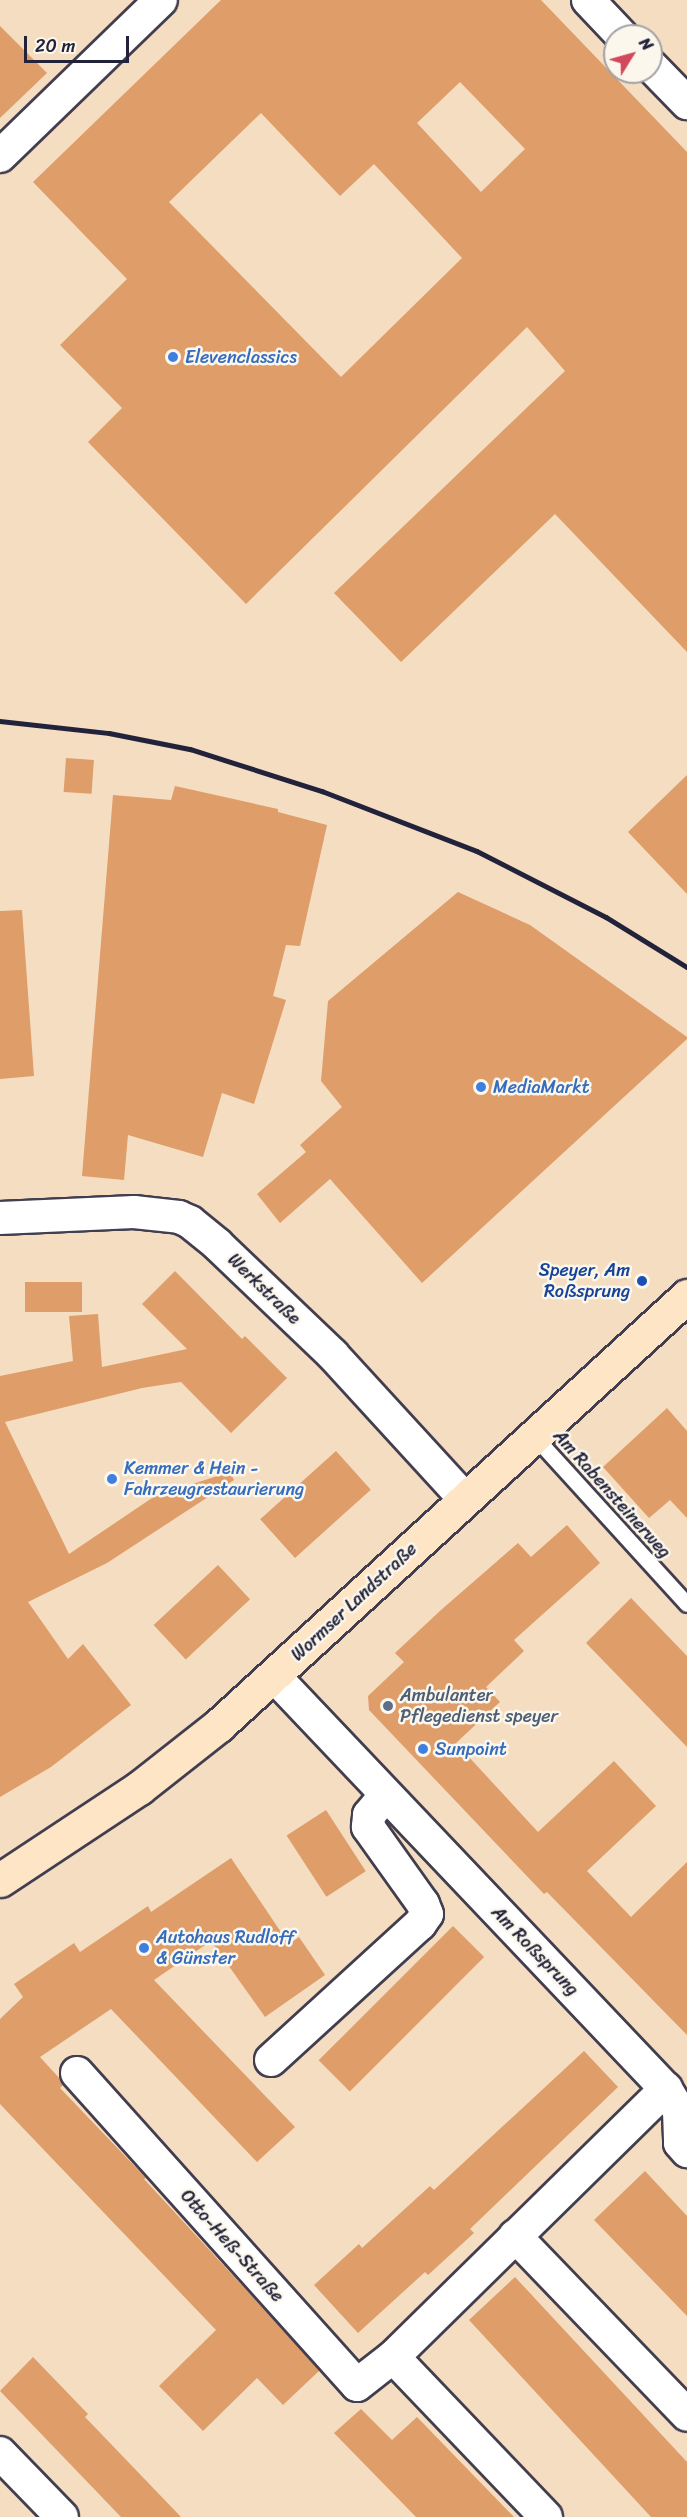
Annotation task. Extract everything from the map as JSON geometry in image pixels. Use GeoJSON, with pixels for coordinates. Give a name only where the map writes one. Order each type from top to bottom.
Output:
{"type":"FeatureCollection","features":[{"type":"Feature","properties":{"kind":"main road","name":"Wormser Landstraße"},"geometry":{"type":"LineString","coordinates":[[0,1880],[139,1788],[274,1676],[687,1296]]}},
{"type":"Feature","properties":{"kind":"street"},"geometry":{"type":"LineString","coordinates":[[0,156],[161,0]]}},
{"type":"Feature","properties":{"kind":"street"},"geometry":{"type":"LineString","coordinates":[[588,0],[611,24]]}},
{"type":"Feature","properties":{"kind":"street"},"geometry":{"type":"LineString","coordinates":[[663,78],[687,103]]}},
{"type":"Feature","properties":{"kind":"street","name":"Werkstraße"},"geometry":{"type":"LineString","coordinates":[[0,1218],[134,1212],[179,1217],[199,1227],[333,1355],[465,1499]]}},
{"type":"Feature","properties":{"kind":"street","name":"Am Roßsprung"},"geometry":{"type":"LineString","coordinates":[[274,1676],[677,2101]]}},
{"type":"Feature","properties":{"kind":"street"},"geometry":{"type":"LineString","coordinates":[[271,2060],[420,1924],[427,1914],[423,1904],[368,1827],[369,1815],[386,1795]]}},
{"type":"Feature","properties":{"kind":"street","name":"Otto-Heß-Straße"},"geometry":{"type":"LineString","coordinates":[[76,2073],[357,2385],[393,2357],[516,2236],[677,2101]]}},
{"type":"Feature","properties":{"kind":"street"},"geometry":{"type":"LineString","coordinates":[[677,2101],[680,2143],[687,2151]]}},
{"type":"Feature","properties":{"kind":"street"},"geometry":{"type":"LineString","coordinates":[[516,2236],[687,2415]]}},
{"type":"Feature","properties":{"kind":"street"},"geometry":{"type":"LineString","coordinates":[[393,2357],[546,2517]]}},
{"type":"Feature","properties":{"kind":"street"},"geometry":{"type":"LineString","coordinates":[[0,2453],[62,2517]]}},
{"type":"Feature","properties":{"kind":"lane","name":"Am Rabensteinerweg"},"geometry":{"type":"LineString","coordinates":[[534,1436],[687,1604]]}},
{"type":"Feature","properties":{"kind":"building"},"geometry":{"type":"Polygon","coordinates":[[[221,0],[541,0],[603,65],[603,84],[622,84],[687,152],[687,652],[555,514],[401,662],[334,593],[565,371],[527,327],[246,604],[88,442],[122,408],[60,345],[127,279],[33,182],[221,0]],[[460,82],[417,123],[481,192],[525,149],[460,82]],[[261,113],[169,202],[341,377],[462,258],[374,164],[340,196],[261,113]]]}},
{"type":"Feature","properties":{"kind":"building"},"geometry":{"type":"Polygon","coordinates":[[[0,26],[47,73],[0,118],[0,26]]]}},
{"type":"Feature","properties":{"kind":"building"},"geometry":{"type":"Polygon","coordinates":[[[66,758],[94,760],[92,794],[64,792],[66,758]]]}},
{"type":"Feature","properties":{"kind":"building"},"geometry":{"type":"Polygon","coordinates":[[[687,775],[687,894],[628,832],[687,775]]]}},
{"type":"Feature","properties":{"kind":"building"},"geometry":{"type":"Polygon","coordinates":[[[175,786],[278,809],[278,812],[327,825],[300,946],[286,945],[273,996],[286,1000],[254,1104],[222,1093],[203,1157],[128,1135],[124,1180],[82,1176],[113,795],[171,800],[175,786]]]}},
{"type":"Feature","properties":{"kind":"building","name":"MediaMarkt"},"geometry":{"type":"Polygon","coordinates":[[[458,892],[530,925],[687,1039],[422,1283],[330,1179],[280,1223],[257,1194],[306,1152],[300,1145],[342,1107],[321,1081],[328,1001],[458,892]]]}},
{"type":"Feature","properties":{"kind":"building"},"geometry":{"type":"Polygon","coordinates":[[[22,910],[34,1076],[0,1079],[0,911],[22,910]]]}},
{"type":"Feature","properties":{"kind":"building"},"geometry":{"type":"Polygon","coordinates":[[[175,1271],[242,1339],[245,1336],[287,1378],[231,1433],[181,1382],[142,1388],[5,1422],[69,1554],[155,1496],[230,1472],[234,1480],[107,1563],[28,1602],[68,1659],[83,1644],[131,1705],[51,1767],[0,1797],[0,1376],[73,1361],[69,1316],[98,1314],[102,1367],[187,1349],[142,1304],[175,1271]]]}},
{"type":"Feature","properties":{"kind":"building"},"geometry":{"type":"Polygon","coordinates":[[[25,1282],[82,1282],[82,1312],[25,1312],[25,1282]]]}},
{"type":"Feature","properties":{"kind":"building"},"geometry":{"type":"Polygon","coordinates":[[[667,1408],[687,1431],[687,1518],[670,1500],[649,1518],[603,1467],[667,1408]]]}},
{"type":"Feature","properties":{"kind":"building"},"geometry":{"type":"Polygon","coordinates":[[[336,1451],[371,1490],[295,1558],[260,1519],[336,1451]]]}},
{"type":"Feature","properties":{"kind":"building"},"geometry":{"type":"Polygon","coordinates":[[[567,1525],[600,1563],[514,1640],[524,1651],[486,1687],[500,1702],[456,1743],[538,1832],[614,1761],[656,1806],[587,1871],[631,1917],[687,1862],[687,2035],[547,1892],[544,1894],[369,1710],[368,1696],[404,1662],[395,1653],[441,1610],[518,1543],[531,1557],[567,1525]]]}},
{"type":"Feature","properties":{"kind":"building"},"geometry":{"type":"Polygon","coordinates":[[[218,1565],[250,1599],[186,1659],[154,1625],[218,1565]]]}},
{"type":"Feature","properties":{"kind":"building"},"geometry":{"type":"Polygon","coordinates":[[[631,1598],[687,1656],[687,1747],[586,1643],[631,1598]]]}},
{"type":"Feature","properties":{"kind":"building"},"geometry":{"type":"Polygon","coordinates":[[[326,1810],[366,1871],[326,1897],[287,1836],[326,1810]]]}},
{"type":"Feature","properties":{"kind":"building"},"geometry":{"type":"Polygon","coordinates":[[[231,1858],[289,1944],[299,1937],[325,1975],[265,2017],[211,1941],[154,1980],[295,2127],[257,2162],[111,2009],[40,2057],[60,2079],[63,2085],[60,2088],[146,2178],[144,2179],[320,2370],[283,2405],[257,2378],[203,2431],[159,2386],[216,2330],[0,2104],[0,2019],[23,1997],[14,1984],[74,1943],[80,1952],[148,1906],[151,1912],[231,1858]]]}},
{"type":"Feature","properties":{"kind":"building"},"geometry":{"type":"Polygon","coordinates":[[[453,1926],[484,1957],[350,2091],[319,2060],[453,1926]]]}},
{"type":"Feature","properties":{"kind":"building"},"geometry":{"type":"Polygon","coordinates":[[[584,2051],[618,2087],[470,2229],[474,2233],[428,2275],[425,2272],[358,2333],[314,2285],[359,2244],[362,2248],[430,2186],[434,2190],[584,2051]]]}},
{"type":"Feature","properties":{"kind":"building"},"geometry":{"type":"Polygon","coordinates":[[[645,2171],[687,2216],[687,2316],[594,2220],[645,2171]]]}},
{"type":"Feature","properties":{"kind":"building"},"geometry":{"type":"Polygon","coordinates":[[[515,2277],[687,2462],[687,2517],[651,2517],[469,2320],[515,2277]]]}},
{"type":"Feature","properties":{"kind":"building"},"geometry":{"type":"Polygon","coordinates":[[[33,2357],[88,2414],[85,2417],[181,2517],[121,2517],[0,2391],[33,2357]]]}},
{"type":"Feature","properties":{"kind":"building"},"geometry":{"type":"Polygon","coordinates":[[[361,2409],[392,2440],[417,2417],[514,2517],[416,2517],[334,2433],[361,2409]]]}},
{"type":"Feature","properties":{"kind":"railway"},"geometry":{"type":"LineString","coordinates":[[0,721],[109,733],[190,749],[322,791],[477,851],[606,917],[687,967]]}},
{"type":"Feature","properties":{"kind":"place","name":"Elevenclassics"},"geometry":{"type":"Point","coordinates":[173,357]}},
{"type":"Feature","properties":{"kind":"place","name":"MediaMarkt"},"geometry":{"type":"Point","coordinates":[481,1087]}},
{"type":"Feature","properties":{"kind":"place","name":"Speyer, Am Roßsprung"},"geometry":{"type":"Point","coordinates":[642,1281]}},
{"type":"Feature","properties":{"kind":"place","name":"Kemmer & Hein - Fahrzeugrestaurierung"},"geometry":{"type":"Point","coordinates":[112,1479]}},
{"type":"Feature","properties":{"kind":"place","name":"Ambulanter Pflegedienst speyer"},"geometry":{"type":"Point","coordinates":[388,1706]}},
{"type":"Feature","properties":{"kind":"place","name":"Sunpoint"},"geometry":{"type":"Point","coordinates":[423,1749]}},
{"type":"Feature","properties":{"kind":"place","name":"Autohaus Rudloff & Günster"},"geometry":{"type":"Point","coordinates":[144,1948]}}]}
